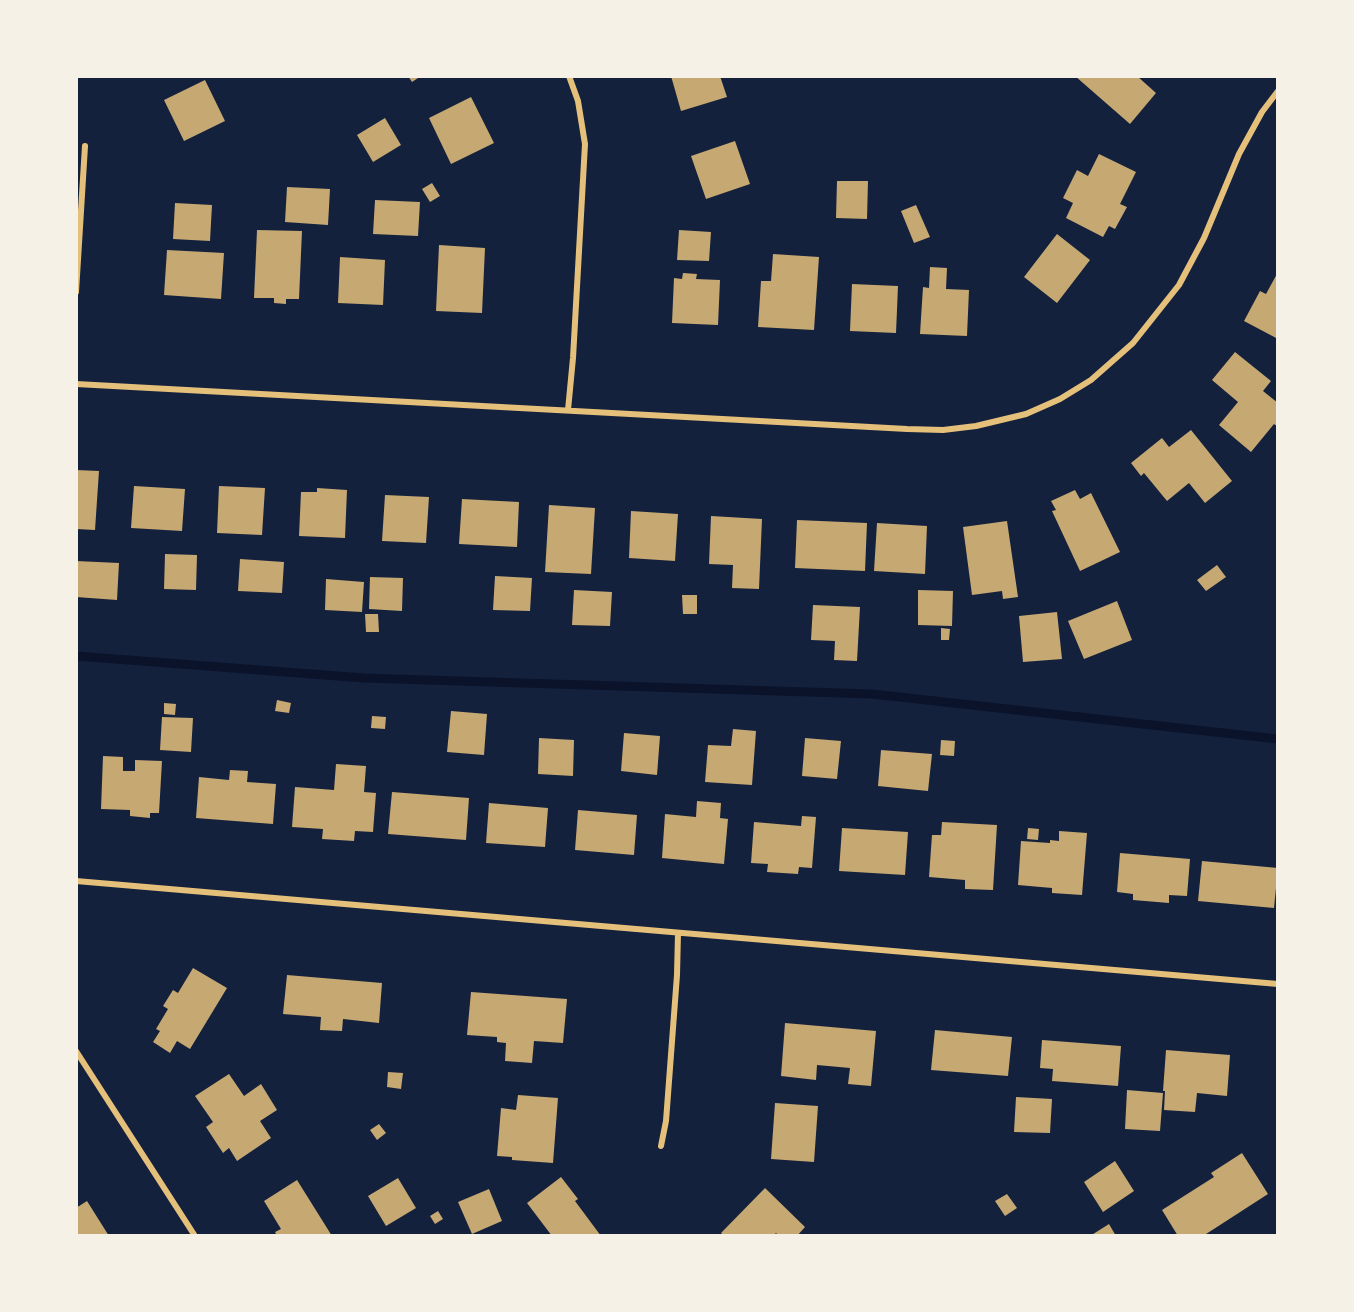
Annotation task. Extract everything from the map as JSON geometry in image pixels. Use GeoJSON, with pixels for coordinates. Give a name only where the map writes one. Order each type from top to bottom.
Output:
{"type":"FeatureCollection","features":[{"type":"Feature","properties":{"kind":"street"},"geometry":{"type":"LineString","coordinates":[[568,410],[585,144],[578,101],[569,76]]}},
{"type":"Feature","properties":{"kind":"street"},"geometry":{"type":"LineString","coordinates":[[76,384],[907,429],[944,430],[976,426],[1026,414],[1060,399],[1091,380],[1133,343],[1179,285],[1204,238],[1239,154],[1262,112],[1278,91]]}},
{"type":"Feature","properties":{"kind":"street"},"geometry":{"type":"LineString","coordinates":[[76,292],[85,146]]}},
{"type":"Feature","properties":{"kind":"street"},"geometry":{"type":"LineString","coordinates":[[76,881],[1278,984]]}},
{"type":"Feature","properties":{"kind":"street"},"geometry":{"type":"LineString","coordinates":[[661,1146],[666,1121],[678,933]]}},
{"type":"Feature","properties":{"kind":"street"},"geometry":{"type":"LineString","coordinates":[[76,1051],[195,1236]]}},
{"type":"Feature","properties":{"kind":"building"},"geometry":{"type":"Polygon","coordinates":[[[408,76],[421,76],[412,82],[408,76]]]}},
{"type":"Feature","properties":{"kind":"building"},"geometry":{"type":"Polygon","coordinates":[[[671,76],[720,76],[727,97],[681,111],[671,76]]]}},
{"type":"Feature","properties":{"kind":"building"},"geometry":{"type":"Polygon","coordinates":[[[1075,76],[1137,76],[1156,93],[1130,124],[1075,76]]]}},
{"type":"Feature","properties":{"kind":"building"},"geometry":{"type":"Polygon","coordinates":[[[205,80],[225,121],[184,141],[164,100],[205,80]]]}},
{"type":"Feature","properties":{"kind":"building"},"geometry":{"type":"Polygon","coordinates":[[[471,97],[494,143],[451,164],[429,118],[471,97]]]}},
{"type":"Feature","properties":{"kind":"building"},"geometry":{"type":"Polygon","coordinates":[[[385,118],[401,145],[373,162],[357,135],[385,118]]]}},
{"type":"Feature","properties":{"kind":"building"},"geometry":{"type":"Polygon","coordinates":[[[735,141],[750,184],[706,199],[691,156],[735,141]]]}},
{"type":"Feature","properties":{"kind":"building"},"geometry":{"type":"Polygon","coordinates":[[[1099,154],[1136,172],[1120,204],[1127,207],[1115,229],[1109,226],[1103,237],[1066,218],[1073,203],[1063,198],[1077,170],[1088,176],[1099,154]]]}},
{"type":"Feature","properties":{"kind":"building"},"geometry":{"type":"Polygon","coordinates":[[[837,181],[868,181],[867,219],[836,218],[837,181]]]}},
{"type":"Feature","properties":{"kind":"building"},"geometry":{"type":"Polygon","coordinates":[[[432,183],[440,196],[430,202],[422,189],[432,183]]]}},
{"type":"Feature","properties":{"kind":"building"},"geometry":{"type":"Polygon","coordinates":[[[287,187],[330,189],[328,225],[285,222],[287,187]]]}},
{"type":"Feature","properties":{"kind":"building"},"geometry":{"type":"Polygon","coordinates":[[[375,200],[420,202],[418,236],[373,234],[375,200]]]}},
{"type":"Feature","properties":{"kind":"building"},"geometry":{"type":"Polygon","coordinates":[[[175,203],[212,205],[210,241],[173,239],[175,203]]]}},
{"type":"Feature","properties":{"kind":"building"},"geometry":{"type":"Polygon","coordinates":[[[916,205],[930,237],[914,243],[901,211],[916,205]]]}},
{"type":"Feature","properties":{"kind":"building"},"geometry":{"type":"Polygon","coordinates":[[[257,230],[302,231],[299,299],[286,299],[286,304],[274,303],[274,298],[254,298],[257,230]]]}},
{"type":"Feature","properties":{"kind":"building"},"geometry":{"type":"Polygon","coordinates":[[[679,230],[711,232],[709,261],[677,260],[679,230]]]}},
{"type":"Feature","properties":{"kind":"building"},"geometry":{"type":"Polygon","coordinates":[[[1057,234],[1090,260],[1057,303],[1024,277],[1057,234]]]}},
{"type":"Feature","properties":{"kind":"building"},"geometry":{"type":"Polygon","coordinates":[[[439,245],[485,248],[482,313],[436,311],[439,245]]]}},
{"type":"Feature","properties":{"kind":"building"},"geometry":{"type":"Polygon","coordinates":[[[167,250],[224,253],[221,299],[164,295],[167,250]]]}},
{"type":"Feature","properties":{"kind":"building"},"geometry":{"type":"Polygon","coordinates":[[[773,254],[819,257],[814,330],[758,327],[761,281],[771,281],[773,254]]]}},
{"type":"Feature","properties":{"kind":"building"},"geometry":{"type":"Polygon","coordinates":[[[340,257],[385,260],[383,305],[338,303],[340,257]]]}},
{"type":"Feature","properties":{"kind":"building"},"geometry":{"type":"Polygon","coordinates":[[[930,267],[947,268],[946,289],[969,290],[967,336],[920,334],[923,287],[929,288],[930,267]]]}},
{"type":"Feature","properties":{"kind":"building"},"geometry":{"type":"Polygon","coordinates":[[[1278,272],[1278,339],[1244,321],[1260,291],[1266,294],[1278,272]]]}},
{"type":"Feature","properties":{"kind":"building"},"geometry":{"type":"Polygon","coordinates":[[[683,273],[697,274],[696,279],[720,280],[718,325],[672,323],[674,278],[682,279],[683,273]]]}},
{"type":"Feature","properties":{"kind":"building"},"geometry":{"type":"Polygon","coordinates":[[[852,284],[898,286],[896,333],[850,331],[852,284]]]}},
{"type":"Feature","properties":{"kind":"building"},"geometry":{"type":"Polygon","coordinates":[[[1235,352],[1271,381],[1263,391],[1278,403],[1278,427],[1274,424],[1251,452],[1219,425],[1238,402],[1212,380],[1235,352]]]}},
{"type":"Feature","properties":{"kind":"building"},"geometry":{"type":"Polygon","coordinates":[[[1191,430],[1232,481],[1205,503],[1189,483],[1167,501],[1144,473],[1141,476],[1131,463],[1162,438],[1169,447],[1191,430]]]}},
{"type":"Feature","properties":{"kind":"building"},"geometry":{"type":"Polygon","coordinates":[[[76,470],[99,471],[95,530],[76,529],[76,470]]]}},
{"type":"Feature","properties":{"kind":"building"},"geometry":{"type":"Polygon","coordinates":[[[134,486],[185,489],[182,531],[131,528],[134,486]]]}},
{"type":"Feature","properties":{"kind":"building"},"geometry":{"type":"Polygon","coordinates":[[[219,486],[265,488],[262,535],[217,533],[219,486]]]}},
{"type":"Feature","properties":{"kind":"building"},"geometry":{"type":"Polygon","coordinates":[[[317,488],[347,490],[345,538],[299,536],[301,492],[317,492],[317,488]]]}},
{"type":"Feature","properties":{"kind":"building"},"geometry":{"type":"Polygon","coordinates":[[[1075,490],[1080,499],[1091,493],[1120,552],[1080,571],[1052,511],[1056,510],[1051,501],[1075,490]]]}},
{"type":"Feature","properties":{"kind":"building"},"geometry":{"type":"Polygon","coordinates":[[[385,495],[429,497],[426,543],[382,541],[385,495]]]}},
{"type":"Feature","properties":{"kind":"building"},"geometry":{"type":"Polygon","coordinates":[[[462,499],[519,502],[517,547],[459,544],[462,499]]]}},
{"type":"Feature","properties":{"kind":"building"},"geometry":{"type":"Polygon","coordinates":[[[549,505],[595,508],[591,574],[545,572],[549,505]]]}},
{"type":"Feature","properties":{"kind":"building"},"geometry":{"type":"Polygon","coordinates":[[[631,511],[678,514],[675,561],[629,558],[631,511]]]}},
{"type":"Feature","properties":{"kind":"building"},"geometry":{"type":"Polygon","coordinates":[[[711,516],[762,519],[759,589],[732,588],[733,565],[709,564],[711,516]]]}},
{"type":"Feature","properties":{"kind":"building"},"geometry":{"type":"Polygon","coordinates":[[[797,520],[867,523],[865,571],[795,568],[797,520]]]}},
{"type":"Feature","properties":{"kind":"building"},"geometry":{"type":"Polygon","coordinates":[[[1007,521],[1018,597],[1003,599],[1002,591],[972,595],[963,527],[1007,521]]]}},
{"type":"Feature","properties":{"kind":"building"},"geometry":{"type":"Polygon","coordinates":[[[877,523],[927,526],[925,574],[874,571],[877,523]]]}},
{"type":"Feature","properties":{"kind":"building"},"geometry":{"type":"Polygon","coordinates":[[[165,554],[197,555],[196,590],[164,589],[165,554]]]}},
{"type":"Feature","properties":{"kind":"building"},"geometry":{"type":"Polygon","coordinates":[[[240,559],[284,562],[282,593],[238,591],[240,559]]]}},
{"type":"Feature","properties":{"kind":"building"},"geometry":{"type":"Polygon","coordinates":[[[76,561],[119,563],[117,600],[76,597],[76,561]]]}},
{"type":"Feature","properties":{"kind":"building"},"geometry":{"type":"Polygon","coordinates":[[[1217,565],[1226,577],[1206,591],[1197,580],[1217,565]]]}},
{"type":"Feature","properties":{"kind":"building"},"geometry":{"type":"Polygon","coordinates":[[[495,576],[532,578],[530,611],[493,610],[495,576]]]}},
{"type":"Feature","properties":{"kind":"building"},"geometry":{"type":"Polygon","coordinates":[[[370,577],[403,578],[402,611],[369,609],[370,577]]]}},
{"type":"Feature","properties":{"kind":"building"},"geometry":{"type":"Polygon","coordinates":[[[326,579],[364,582],[362,612],[325,610],[326,579]]]}},
{"type":"Feature","properties":{"kind":"building"},"geometry":{"type":"Polygon","coordinates":[[[574,590],[612,592],[610,626],[572,625],[574,590]]]}},
{"type":"Feature","properties":{"kind":"building"},"geometry":{"type":"Polygon","coordinates":[[[918,590],[953,591],[952,626],[918,625],[918,590]]]}},
{"type":"Feature","properties":{"kind":"building"},"geometry":{"type":"Polygon","coordinates":[[[682,595],[697,595],[697,614],[683,614],[682,595]]]}},
{"type":"Feature","properties":{"kind":"building"},"geometry":{"type":"Polygon","coordinates":[[[1117,601],[1132,640],[1084,659],[1068,621],[1117,601]]]}},
{"type":"Feature","properties":{"kind":"building"},"geometry":{"type":"Polygon","coordinates":[[[813,605],[860,607],[857,661],[834,660],[835,641],[811,640],[813,605]]]}},
{"type":"Feature","properties":{"kind":"building"},"geometry":{"type":"Polygon","coordinates":[[[1057,612],[1062,659],[1023,662],[1019,616],[1057,612]]]}},
{"type":"Feature","properties":{"kind":"building"},"geometry":{"type":"Polygon","coordinates":[[[365,614],[378,614],[379,632],[366,632],[365,614]]]}},
{"type":"Feature","properties":{"kind":"building"},"geometry":{"type":"Polygon","coordinates":[[[941,628],[950,629],[949,640],[941,640],[941,628]]]}},
{"type":"Feature","properties":{"kind":"building"},"geometry":{"type":"Polygon","coordinates":[[[277,700],[291,703],[289,713],[275,711],[277,700]]]}},
{"type":"Feature","properties":{"kind":"building"},"geometry":{"type":"Polygon","coordinates":[[[164,703],[176,704],[175,715],[164,714],[164,703]]]}},
{"type":"Feature","properties":{"kind":"building"},"geometry":{"type":"Polygon","coordinates":[[[451,711],[487,714],[484,755],[447,752],[451,711]]]}},
{"type":"Feature","properties":{"kind":"building"},"geometry":{"type":"Polygon","coordinates":[[[372,716],[386,717],[385,729],[371,728],[372,716]]]}},
{"type":"Feature","properties":{"kind":"building"},"geometry":{"type":"Polygon","coordinates":[[[162,717],[193,718],[191,752],[160,750],[162,717]]]}},
{"type":"Feature","properties":{"kind":"building"},"geometry":{"type":"Polygon","coordinates":[[[733,729],[756,731],[752,785],[705,782],[708,745],[731,746],[733,729]]]}},
{"type":"Feature","properties":{"kind":"building"},"geometry":{"type":"Polygon","coordinates":[[[624,733],[660,736],[657,775],[621,771],[624,733]]]}},
{"type":"Feature","properties":{"kind":"building"},"geometry":{"type":"Polygon","coordinates":[[[539,738],[574,740],[573,776],[538,774],[539,738]]]}},
{"type":"Feature","properties":{"kind":"building"},"geometry":{"type":"Polygon","coordinates":[[[805,738],[841,741],[837,779],[802,776],[805,738]]]}},
{"type":"Feature","properties":{"kind":"building"},"geometry":{"type":"Polygon","coordinates":[[[941,740],[955,741],[954,756],[940,755],[941,740]]]}},
{"type":"Feature","properties":{"kind":"building"},"geometry":{"type":"Polygon","coordinates":[[[881,750],[932,754],[928,791],[878,786],[881,750]]]}},
{"type":"Feature","properties":{"kind":"building"},"geometry":{"type":"Polygon","coordinates":[[[103,756],[123,757],[123,771],[135,771],[135,760],[162,761],[159,813],[150,813],[150,818],[130,816],[130,810],[101,809],[103,756]]]}},
{"type":"Feature","properties":{"kind":"building"},"geometry":{"type":"Polygon","coordinates":[[[336,764],[366,766],[364,792],[376,793],[373,832],[355,831],[354,841],[322,839],[323,829],[292,827],[295,787],[334,790],[336,764]]]}},
{"type":"Feature","properties":{"kind":"building"},"geometry":{"type":"Polygon","coordinates":[[[230,770],[248,771],[247,782],[276,784],[273,824],[196,818],[199,777],[229,780],[230,770]]]}},
{"type":"Feature","properties":{"kind":"building"},"geometry":{"type":"Polygon","coordinates":[[[392,792],[469,798],[466,840],[388,834],[392,792]]]}},
{"type":"Feature","properties":{"kind":"building"},"geometry":{"type":"Polygon","coordinates":[[[697,801],[721,803],[720,818],[728,819],[724,864],[662,858],[665,814],[696,817],[697,801]]]}},
{"type":"Feature","properties":{"kind":"building"},"geometry":{"type":"Polygon","coordinates":[[[489,803],[548,808],[545,847],[486,843],[489,803]]]}},
{"type":"Feature","properties":{"kind":"building"},"geometry":{"type":"Polygon","coordinates":[[[578,810],[637,815],[634,855],[575,850],[578,810]]]}},
{"type":"Feature","properties":{"kind":"building"},"geometry":{"type":"Polygon","coordinates":[[[802,816],[816,817],[812,868],[799,867],[798,874],[767,872],[768,864],[751,863],[754,822],[801,826],[802,816]]]}},
{"type":"Feature","properties":{"kind":"building"},"geometry":{"type":"Polygon","coordinates":[[[942,822],[997,825],[993,890],[965,889],[965,880],[929,877],[932,835],[941,835],[942,822]]]}},
{"type":"Feature","properties":{"kind":"building"},"geometry":{"type":"Polygon","coordinates":[[[842,828],[908,832],[905,875],[839,871],[842,828]]]}},
{"type":"Feature","properties":{"kind":"building"},"geometry":{"type":"Polygon","coordinates":[[[1028,828],[1039,829],[1038,840],[1027,839],[1028,828]]]}},
{"type":"Feature","properties":{"kind":"building"},"geometry":{"type":"Polygon","coordinates":[[[1059,831],[1087,833],[1082,895],[1052,893],[1052,888],[1018,885],[1021,841],[1050,843],[1050,840],[1059,841],[1059,831]]]}},
{"type":"Feature","properties":{"kind":"building"},"geometry":{"type":"Polygon","coordinates":[[[1120,853],[1190,859],[1187,896],[1169,895],[1169,903],[1133,900],[1133,894],[1117,892],[1120,853]]]}},
{"type":"Feature","properties":{"kind":"building"},"geometry":{"type":"Polygon","coordinates":[[[1202,861],[1278,868],[1274,908],[1198,901],[1202,861]]]}},
{"type":"Feature","properties":{"kind":"building"},"geometry":{"type":"Polygon","coordinates":[[[193,968],[227,988],[190,1049],[177,1041],[170,1053],[153,1042],[160,1031],[156,1029],[168,1009],[163,1006],[173,990],[178,993],[193,968]]]}},
{"type":"Feature","properties":{"kind":"building"},"geometry":{"type":"Polygon","coordinates":[[[287,975],[382,983],[379,1023],[343,1019],[342,1031],[320,1030],[321,1017],[283,1014],[287,975]]]}},
{"type":"Feature","properties":{"kind":"building"},"geometry":{"type":"Polygon","coordinates":[[[471,992],[567,999],[563,1043],[534,1041],[532,1063],[505,1061],[506,1043],[497,1042],[497,1037],[467,1035],[471,992]]]}},
{"type":"Feature","properties":{"kind":"building"},"geometry":{"type":"Polygon","coordinates":[[[785,1023],[876,1031],[871,1086],[848,1084],[850,1068],[817,1065],[816,1080],[781,1076],[785,1023]]]}},
{"type":"Feature","properties":{"kind":"building"},"geometry":{"type":"Polygon","coordinates":[[[935,1030],[1012,1037],[1008,1076],[931,1070],[935,1030]]]}},
{"type":"Feature","properties":{"kind":"building"},"geometry":{"type":"Polygon","coordinates":[[[1042,1040],[1121,1046],[1118,1086],[1052,1081],[1053,1069],[1040,1068],[1042,1040]]]}},
{"type":"Feature","properties":{"kind":"building"},"geometry":{"type":"Polygon","coordinates":[[[1166,1050],[1230,1055],[1227,1096],[1197,1093],[1195,1112],[1164,1110],[1166,1050]]]}},
{"type":"Feature","properties":{"kind":"building"},"geometry":{"type":"Polygon","coordinates":[[[388,1072],[403,1073],[401,1089],[387,1087],[388,1072]]]}},
{"type":"Feature","properties":{"kind":"building"},"geometry":{"type":"Polygon","coordinates":[[[229,1074],[244,1096],[261,1084],[277,1110],[260,1121],[271,1138],[237,1161],[229,1148],[223,1153],[206,1127],[213,1122],[195,1096],[229,1074]]]}},
{"type":"Feature","properties":{"kind":"building"},"geometry":{"type":"Polygon","coordinates":[[[1127,1090],[1163,1093],[1160,1131],[1125,1129],[1127,1090]]]}},
{"type":"Feature","properties":{"kind":"building"},"geometry":{"type":"Polygon","coordinates":[[[518,1095],[558,1098],[553,1163],[512,1160],[512,1157],[497,1156],[501,1108],[516,1110],[518,1095]]]}},
{"type":"Feature","properties":{"kind":"building"},"geometry":{"type":"Polygon","coordinates":[[[1016,1097],[1052,1099],[1050,1133],[1014,1132],[1016,1097]]]}},
{"type":"Feature","properties":{"kind":"building"},"geometry":{"type":"Polygon","coordinates":[[[775,1103],[818,1106],[814,1162],[771,1159],[775,1103]]]}},
{"type":"Feature","properties":{"kind":"building"},"geometry":{"type":"Polygon","coordinates":[[[379,1124],[386,1133],[377,1140],[370,1130],[379,1124]]]}},
{"type":"Feature","properties":{"kind":"building"},"geometry":{"type":"Polygon","coordinates":[[[1242,1153],[1268,1194],[1203,1236],[1178,1236],[1162,1210],[1214,1177],[1211,1173],[1242,1153]]]}},
{"type":"Feature","properties":{"kind":"building"},"geometry":{"type":"Polygon","coordinates":[[[1115,1161],[1134,1191],[1103,1212],[1084,1182],[1115,1161]]]}},
{"type":"Feature","properties":{"kind":"building"},"geometry":{"type":"Polygon","coordinates":[[[561,1177],[578,1199],[575,1201],[601,1236],[552,1236],[527,1203],[561,1177]]]}},
{"type":"Feature","properties":{"kind":"building"},"geometry":{"type":"Polygon","coordinates":[[[398,1178],[416,1208],[386,1226],[368,1196],[398,1178]]]}},
{"type":"Feature","properties":{"kind":"building"},"geometry":{"type":"Polygon","coordinates":[[[297,1180],[332,1236],[277,1236],[275,1232],[281,1229],[264,1201],[297,1180]]]}},
{"type":"Feature","properties":{"kind":"building"},"geometry":{"type":"Polygon","coordinates":[[[765,1188],[805,1227],[797,1236],[779,1236],[776,1233],[773,1236],[724,1236],[721,1233],[765,1188]]]}},
{"type":"Feature","properties":{"kind":"building"},"geometry":{"type":"Polygon","coordinates":[[[489,1189],[502,1221],[472,1234],[458,1202],[489,1189]]]}},
{"type":"Feature","properties":{"kind":"building"},"geometry":{"type":"Polygon","coordinates":[[[1007,1194],[1017,1208],[1005,1216],[995,1201],[1007,1194]]]}},
{"type":"Feature","properties":{"kind":"building"},"geometry":{"type":"Polygon","coordinates":[[[87,1201],[109,1236],[76,1236],[76,1208],[87,1201]]]}},
{"type":"Feature","properties":{"kind":"building"},"geometry":{"type":"Polygon","coordinates":[[[438,1211],[443,1219],[435,1224],[430,1216],[438,1211]]]}},
{"type":"Feature","properties":{"kind":"building"},"geometry":{"type":"Polygon","coordinates":[[[1109,1224],[1116,1236],[1090,1236],[1109,1224]]]}},
{"type":"Feature","properties":{"kind":"waterway"},"geometry":{"type":"LineString","coordinates":[[76,656],[364,678],[872,694],[1278,739]]}}]}
